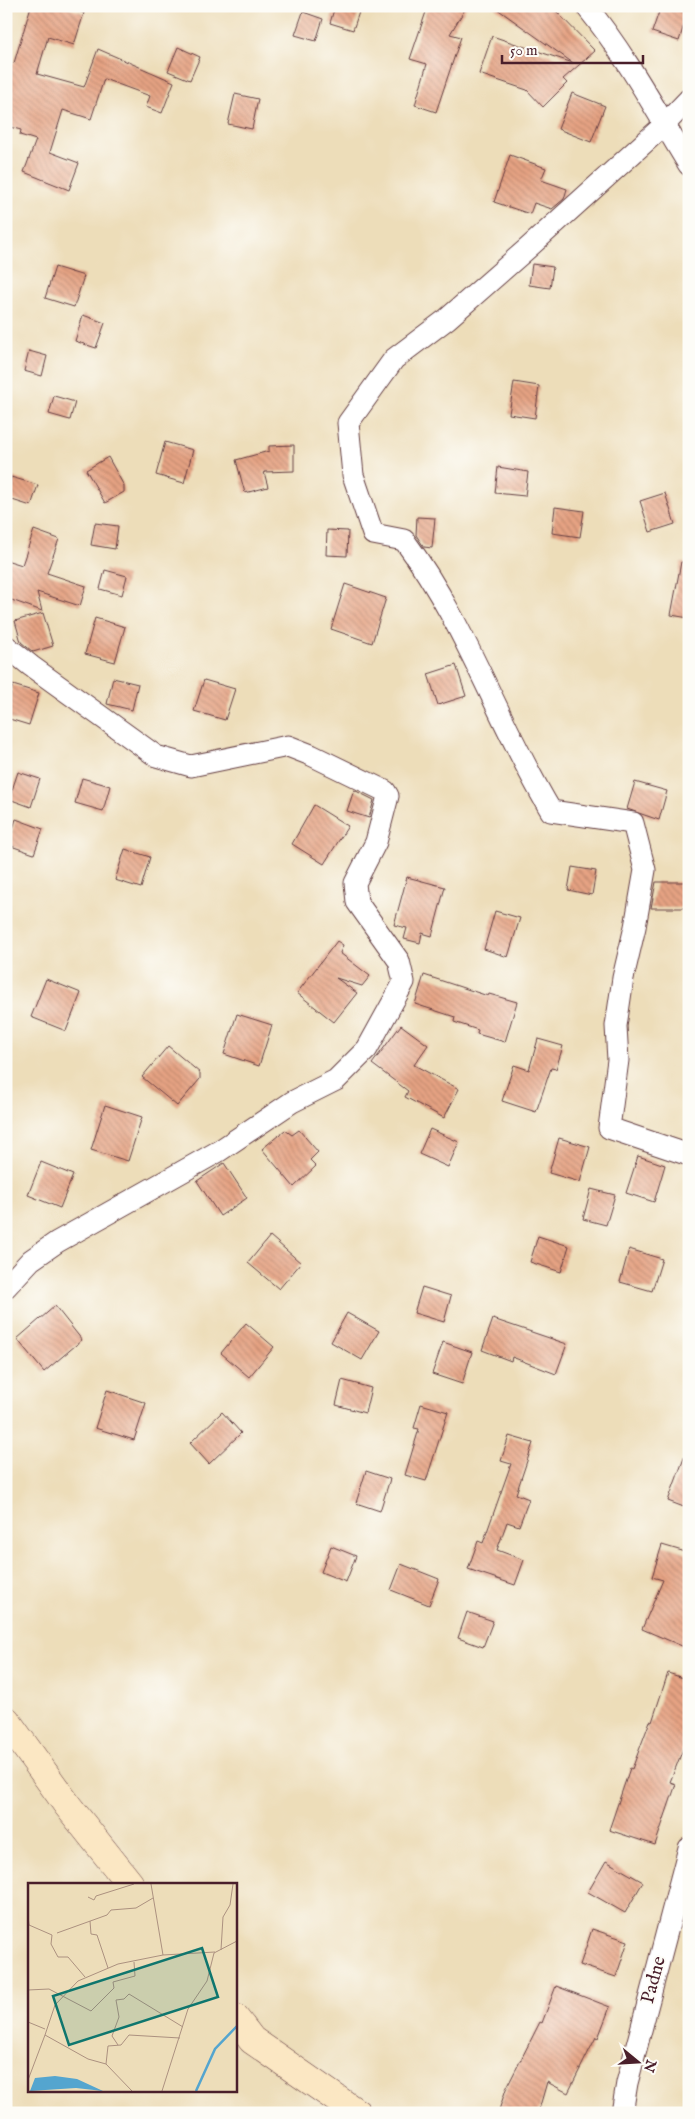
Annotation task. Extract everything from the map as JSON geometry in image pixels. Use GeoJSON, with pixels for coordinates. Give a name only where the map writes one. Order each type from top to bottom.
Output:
{"type":"FeatureCollection","features":[{"type":"Feature","properties":{"kind":"main road"},"geometry":{"type":"LineString","coordinates":[[6,1720],[68,1806],[129,1883]]}},
{"type":"Feature","properties":{"kind":"main road"},"geometry":{"type":"LineString","coordinates":[[236,2019],[252,2040],[357,2113]]}},
{"type":"Feature","properties":{"kind":"street"},"geometry":{"type":"LineString","coordinates":[[586,6],[607,32],[689,165]]}},
{"type":"Feature","properties":{"kind":"street"},"geometry":{"type":"LineString","coordinates":[[689,99],[664,125],[447,320],[394,359],[348,423],[353,475],[372,534],[404,540],[428,572],[529,775],[551,811],[633,823],[645,870],[636,927],[623,978],[617,1016],[618,1060],[610,1128],[689,1155]]}},
{"type":"Feature","properties":{"kind":"street"},"geometry":{"type":"LineString","coordinates":[[6,646],[156,756],[191,766],[288,746],[311,755],[385,791],[388,796],[376,842],[355,883],[357,902],[399,960],[404,982],[367,1049],[336,1080],[292,1102],[220,1151],[57,1242],[31,1260],[6,1287]]}},
{"type":"Feature","properties":{"kind":"street","name":"Padne"},"geometry":{"type":"LineString","coordinates":[[622,2113],[627,2083],[689,1848]]}},
{"type":"Feature","properties":{"kind":"building"},"geometry":{"type":"Polygon","coordinates":[[[31,6],[62,6],[84,13],[74,45],[48,37],[37,74],[84,87],[98,49],[174,82],[162,113],[146,107],[150,96],[104,79],[91,119],[63,110],[50,152],[79,163],[69,190],[24,172],[36,140],[20,135],[21,130],[6,126],[6,61],[14,63],[31,6]]]}},
{"type":"Feature","properties":{"kind":"building"},"geometry":{"type":"Polygon","coordinates":[[[335,6],[361,6],[353,30],[330,23],[335,6]]]}},
{"type":"Feature","properties":{"kind":"building"},"geometry":{"type":"Polygon","coordinates":[[[428,6],[467,6],[450,34],[461,37],[436,112],[415,105],[427,64],[410,59],[428,6]]]}},
{"type":"Feature","properties":{"kind":"building"},"geometry":{"type":"Polygon","coordinates":[[[493,6],[551,6],[595,51],[563,79],[567,83],[543,107],[527,90],[479,74],[492,36],[573,63],[493,6]]]}},
{"type":"Feature","properties":{"kind":"building"},"geometry":{"type":"Polygon","coordinates":[[[661,6],[688,12],[679,41],[652,32],[661,6]]]}},
{"type":"Feature","properties":{"kind":"building"},"geometry":{"type":"Polygon","coordinates":[[[303,12],[323,19],[316,41],[295,35],[303,12]]]}},
{"type":"Feature","properties":{"kind":"building"},"geometry":{"type":"Polygon","coordinates":[[[178,47],[200,57],[190,80],[168,71],[178,47]]]}},
{"type":"Feature","properties":{"kind":"building"},"geometry":{"type":"Polygon","coordinates":[[[572,93],[605,106],[591,142],[558,129],[572,93]]]}},
{"type":"Feature","properties":{"kind":"building"},"geometry":{"type":"Polygon","coordinates":[[[235,94],[258,99],[252,129],[228,124],[235,94]]]}},
{"type":"Feature","properties":{"kind":"building"},"geometry":{"type":"Polygon","coordinates":[[[510,155],[546,168],[541,180],[567,189],[564,199],[552,209],[534,203],[530,214],[494,202],[510,155]]]}},
{"type":"Feature","properties":{"kind":"building"},"geometry":{"type":"Polygon","coordinates":[[[532,264],[553,267],[550,288],[529,285],[532,264]]]}},
{"type":"Feature","properties":{"kind":"building"},"geometry":{"type":"Polygon","coordinates":[[[55,267],[84,276],[74,307],[45,298],[55,267]]]}},
{"type":"Feature","properties":{"kind":"building"},"geometry":{"type":"Polygon","coordinates":[[[83,315],[105,323],[96,348],[75,341],[83,315]]]}},
{"type":"Feature","properties":{"kind":"building"},"geometry":{"type":"Polygon","coordinates":[[[29,351],[47,356],[42,376],[24,371],[29,351]]]}},
{"type":"Feature","properties":{"kind":"building"},"geometry":{"type":"Polygon","coordinates":[[[514,382],[539,386],[535,418],[509,414],[514,382]]]}},
{"type":"Feature","properties":{"kind":"building"},"geometry":{"type":"Polygon","coordinates":[[[54,396],[75,402],[70,420],[49,414],[54,396]]]}},
{"type":"Feature","properties":{"kind":"building"},"geometry":{"type":"Polygon","coordinates":[[[165,442],[193,450],[184,483],[156,475],[165,442]]]}},
{"type":"Feature","properties":{"kind":"building"},"geometry":{"type":"Polygon","coordinates":[[[294,445],[294,471],[264,472],[268,487],[245,493],[236,460],[269,451],[269,446],[294,445]]]}},
{"type":"Feature","properties":{"kind":"building"},"geometry":{"type":"Polygon","coordinates":[[[108,457],[124,486],[124,492],[105,503],[86,470],[108,457]]]}},
{"type":"Feature","properties":{"kind":"building"},"geometry":{"type":"Polygon","coordinates":[[[498,467],[528,472],[525,496],[495,493],[498,467]]]}},
{"type":"Feature","properties":{"kind":"building"},"geometry":{"type":"Polygon","coordinates":[[[11,477],[38,485],[31,506],[6,498],[11,477]]]}},
{"type":"Feature","properties":{"kind":"building"},"geometry":{"type":"Polygon","coordinates":[[[665,493],[675,524],[650,532],[640,501],[665,493]]]}},
{"type":"Feature","properties":{"kind":"building"},"geometry":{"type":"Polygon","coordinates":[[[555,507],[584,511],[580,537],[552,533],[555,507]]]}},
{"type":"Feature","properties":{"kind":"building"},"geometry":{"type":"Polygon","coordinates":[[[417,517],[435,518],[432,548],[424,547],[416,535],[417,517]]]}},
{"type":"Feature","properties":{"kind":"building"},"geometry":{"type":"Polygon","coordinates":[[[95,523],[118,526],[115,549],[91,545],[95,523]]]}},
{"type":"Feature","properties":{"kind":"building"},"geometry":{"type":"Polygon","coordinates":[[[34,530],[59,539],[47,573],[86,586],[80,606],[37,592],[42,611],[6,598],[6,560],[22,565],[34,530]]]}},
{"type":"Feature","properties":{"kind":"building"},"geometry":{"type":"Polygon","coordinates":[[[327,530],[348,531],[347,556],[326,555],[327,530]]]}},
{"type":"Feature","properties":{"kind":"building"},"geometry":{"type":"Polygon","coordinates":[[[681,562],[689,563],[689,618],[671,615],[681,562]]]}},
{"type":"Feature","properties":{"kind":"building"},"geometry":{"type":"Polygon","coordinates":[[[105,570],[127,576],[122,595],[100,589],[105,570]]]}},
{"type":"Feature","properties":{"kind":"building"},"geometry":{"type":"Polygon","coordinates":[[[345,584],[386,598],[372,643],[331,629],[345,584]]]}},
{"type":"Feature","properties":{"kind":"building"},"geometry":{"type":"Polygon","coordinates":[[[43,613],[53,646],[33,652],[21,642],[15,621],[43,613]]]}},
{"type":"Feature","properties":{"kind":"building"},"geometry":{"type":"Polygon","coordinates":[[[95,618],[125,627],[115,662],[85,654],[95,618]]]}},
{"type":"Feature","properties":{"kind":"building"},"geometry":{"type":"Polygon","coordinates":[[[456,665],[466,696],[438,705],[428,674],[456,665]]]}},
{"type":"Feature","properties":{"kind":"building"},"geometry":{"type":"Polygon","coordinates":[[[113,678],[138,684],[132,710],[107,704],[113,678]]]}},
{"type":"Feature","properties":{"kind":"building"},"geometry":{"type":"Polygon","coordinates":[[[204,680],[235,689],[225,720],[194,711],[204,680]]]}},
{"type":"Feature","properties":{"kind":"building"},"geometry":{"type":"Polygon","coordinates":[[[13,685],[39,693],[29,725],[6,718],[6,707],[13,685]]]}},
{"type":"Feature","properties":{"kind":"building"},"geometry":{"type":"Polygon","coordinates":[[[18,772],[40,779],[31,807],[9,799],[18,772]]]}},
{"type":"Feature","properties":{"kind":"building"},"geometry":{"type":"Polygon","coordinates":[[[82,778],[110,786],[103,811],[75,803],[82,778]]]}},
{"type":"Feature","properties":{"kind":"building"},"geometry":{"type":"Polygon","coordinates":[[[635,782],[667,791],[659,820],[627,809],[635,782]]]}},
{"type":"Feature","properties":{"kind":"building"},"geometry":{"type":"Polygon","coordinates":[[[354,790],[374,800],[369,818],[347,811],[354,790]]]}},
{"type":"Feature","properties":{"kind":"building"},"geometry":{"type":"Polygon","coordinates":[[[314,805],[348,826],[324,864],[292,844],[314,805]]]}},
{"type":"Feature","properties":{"kind":"building"},"geometry":{"type":"Polygon","coordinates":[[[16,819],[43,829],[34,854],[8,845],[16,819]]]}},
{"type":"Feature","properties":{"kind":"building"},"geometry":{"type":"Polygon","coordinates":[[[125,849],[150,857],[141,888],[115,880],[125,849]]]}},
{"type":"Feature","properties":{"kind":"building"},"geometry":{"type":"Polygon","coordinates":[[[572,867],[596,871],[592,895],[568,890],[572,867]]]}},
{"type":"Feature","properties":{"kind":"building"},"geometry":{"type":"Polygon","coordinates":[[[407,877],[445,887],[432,936],[422,933],[420,943],[404,939],[407,928],[394,925],[407,877]]]}},
{"type":"Feature","properties":{"kind":"building"},"geometry":{"type":"Polygon","coordinates":[[[656,882],[689,882],[689,908],[651,908],[656,882]]]}},
{"type":"Feature","properties":{"kind":"building"},"geometry":{"type":"Polygon","coordinates":[[[495,911],[520,918],[508,957],[484,949],[495,911]]]}},
{"type":"Feature","properties":{"kind":"building"},"geometry":{"type":"Polygon","coordinates":[[[337,941],[343,945],[340,953],[370,976],[362,986],[336,978],[357,993],[334,1022],[297,993],[337,941]]]}},
{"type":"Feature","properties":{"kind":"building"},"geometry":{"type":"Polygon","coordinates":[[[424,975],[488,996],[489,994],[517,1002],[505,1042],[477,1034],[478,1030],[454,1022],[455,1017],[415,1004],[424,975]]]}},
{"type":"Feature","properties":{"kind":"building"},"geometry":{"type":"Polygon","coordinates":[[[46,979],[81,993],[66,1031],[31,1017],[46,979]]]}},
{"type":"Feature","properties":{"kind":"building"},"geometry":{"type":"Polygon","coordinates":[[[237,1014],[272,1025],[259,1066],[224,1054],[237,1014]]]}},
{"type":"Feature","properties":{"kind":"building"},"geometry":{"type":"Polygon","coordinates":[[[401,1025],[428,1045],[414,1065],[459,1089],[444,1118],[405,1097],[408,1091],[372,1064],[401,1025]]]}},
{"type":"Feature","properties":{"kind":"building"},"geometry":{"type":"Polygon","coordinates":[[[538,1039],[563,1046],[556,1069],[551,1068],[536,1112],[502,1101],[514,1065],[529,1070],[538,1039]]]}},
{"type":"Feature","properties":{"kind":"building"},"geometry":{"type":"Polygon","coordinates":[[[168,1046],[200,1073],[200,1079],[177,1106],[142,1077],[168,1046]]]}},
{"type":"Feature","properties":{"kind":"building"},"geometry":{"type":"Polygon","coordinates":[[[105,1105],[142,1117],[128,1161],[91,1150],[105,1105]]]}},
{"type":"Feature","properties":{"kind":"building"},"geometry":{"type":"Polygon","coordinates":[[[430,1129],[459,1142],[448,1167],[419,1154],[430,1129]]]}},
{"type":"Feature","properties":{"kind":"building"},"geometry":{"type":"Polygon","coordinates":[[[285,1130],[292,1135],[299,1130],[318,1152],[310,1160],[316,1166],[294,1187],[262,1149],[285,1130]]]}},
{"type":"Feature","properties":{"kind":"building"},"geometry":{"type":"Polygon","coordinates":[[[559,1138],[590,1147],[580,1182],[549,1173],[559,1138]]]}},
{"type":"Feature","properties":{"kind":"building"},"geometry":{"type":"Polygon","coordinates":[[[638,1156],[665,1165],[654,1202],[626,1193],[638,1156]]]}},
{"type":"Feature","properties":{"kind":"building"},"geometry":{"type":"Polygon","coordinates":[[[41,1162],[73,1175],[60,1208],[28,1195],[41,1162]]]}},
{"type":"Feature","properties":{"kind":"building"},"geometry":{"type":"Polygon","coordinates":[[[224,1163],[247,1198],[220,1216],[197,1181],[224,1163]]]}},
{"type":"Feature","properties":{"kind":"building"},"geometry":{"type":"Polygon","coordinates":[[[591,1189],[615,1195],[606,1225],[583,1219],[591,1189]]]}},
{"type":"Feature","properties":{"kind":"building"},"geometry":{"type":"Polygon","coordinates":[[[270,1236],[301,1263],[279,1289],[248,1263],[270,1236]]]}},
{"type":"Feature","properties":{"kind":"building"},"geometry":{"type":"Polygon","coordinates":[[[538,1236],[569,1246],[561,1272],[530,1262],[538,1236]]]}},
{"type":"Feature","properties":{"kind":"building"},"geometry":{"type":"Polygon","coordinates":[[[629,1249],[662,1259],[652,1291],[620,1282],[629,1249]]]}},
{"type":"Feature","properties":{"kind":"building"},"geometry":{"type":"Polygon","coordinates":[[[422,1287],[451,1296],[444,1322],[414,1313],[422,1287]]]}},
{"type":"Feature","properties":{"kind":"building"},"geometry":{"type":"Polygon","coordinates":[[[55,1306],[82,1340],[44,1372],[17,1339],[55,1306]]]}},
{"type":"Feature","properties":{"kind":"building"},"geometry":{"type":"Polygon","coordinates":[[[347,1313],[379,1331],[362,1360],[331,1342],[347,1313]]]}},
{"type":"Feature","properties":{"kind":"building"},"geometry":{"type":"Polygon","coordinates":[[[493,1319],[567,1344],[556,1374],[512,1357],[511,1361],[482,1350],[493,1319]]]}},
{"type":"Feature","properties":{"kind":"building"},"geometry":{"type":"Polygon","coordinates":[[[246,1323],[274,1347],[249,1377],[221,1353],[246,1323]]]}},
{"type":"Feature","properties":{"kind":"building"},"geometry":{"type":"Polygon","coordinates":[[[443,1342],[472,1352],[462,1384],[432,1374],[443,1342]]]}},
{"type":"Feature","properties":{"kind":"building"},"geometry":{"type":"Polygon","coordinates":[[[342,1380],[371,1388],[365,1413],[336,1405],[342,1380]]]}},
{"type":"Feature","properties":{"kind":"building"},"geometry":{"type":"Polygon","coordinates":[[[107,1390],[146,1403],[134,1440],[95,1428],[107,1390]]]}},
{"type":"Feature","properties":{"kind":"building"},"geometry":{"type":"Polygon","coordinates":[[[421,1404],[448,1412],[426,1481],[405,1475],[419,1429],[414,1428],[421,1404]]]}},
{"type":"Feature","properties":{"kind":"building"},"geometry":{"type":"Polygon","coordinates":[[[222,1412],[241,1433],[209,1464],[190,1443],[222,1412]]]}},
{"type":"Feature","properties":{"kind":"building"},"geometry":{"type":"Polygon","coordinates":[[[509,1436],[533,1443],[516,1494],[529,1499],[519,1526],[507,1522],[497,1550],[524,1560],[515,1585],[468,1569],[478,1541],[483,1543],[511,1464],[501,1461],[509,1436]]]}},
{"type":"Feature","properties":{"kind":"building"},"geometry":{"type":"Polygon","coordinates":[[[687,1450],[689,1450],[689,1509],[668,1501],[687,1450]]]}},
{"type":"Feature","properties":{"kind":"building"},"geometry":{"type":"Polygon","coordinates":[[[366,1471],[390,1479],[380,1511],[356,1503],[366,1471]]]}},
{"type":"Feature","properties":{"kind":"building"},"geometry":{"type":"Polygon","coordinates":[[[662,1545],[689,1553],[689,1649],[642,1629],[663,1580],[652,1577],[662,1545]]]}},
{"type":"Feature","properties":{"kind":"building"},"geometry":{"type":"Polygon","coordinates":[[[331,1546],[356,1556],[346,1582],[321,1572],[331,1546]]]}},
{"type":"Feature","properties":{"kind":"building"},"geometry":{"type":"Polygon","coordinates":[[[401,1564],[439,1579],[429,1605],[391,1590],[401,1564]]]}},
{"type":"Feature","properties":{"kind":"building"},"geometry":{"type":"Polygon","coordinates":[[[467,1612],[493,1621],[483,1647],[458,1638],[467,1612]]]}},
{"type":"Feature","properties":{"kind":"building"},"geometry":{"type":"Polygon","coordinates":[[[668,1673],[689,1680],[689,1734],[670,1782],[676,1784],[655,1845],[609,1830],[630,1768],[632,1769],[650,1721],[652,1722],[668,1673]]]}},
{"type":"Feature","properties":{"kind":"building"},"geometry":{"type":"Polygon","coordinates":[[[606,1861],[643,1882],[625,1913],[588,1892],[606,1861]]]}},
{"type":"Feature","properties":{"kind":"building"},"geometry":{"type":"Polygon","coordinates":[[[592,1929],[628,1941],[616,1977],[580,1965],[592,1929]]]}},
{"type":"Feature","properties":{"kind":"building"},"geometry":{"type":"Polygon","coordinates":[[[556,1986],[610,2007],[598,2038],[596,2037],[568,2093],[547,2082],[538,2113],[498,2113],[506,2089],[540,2022],[542,2023],[556,1986]]]}}]}
